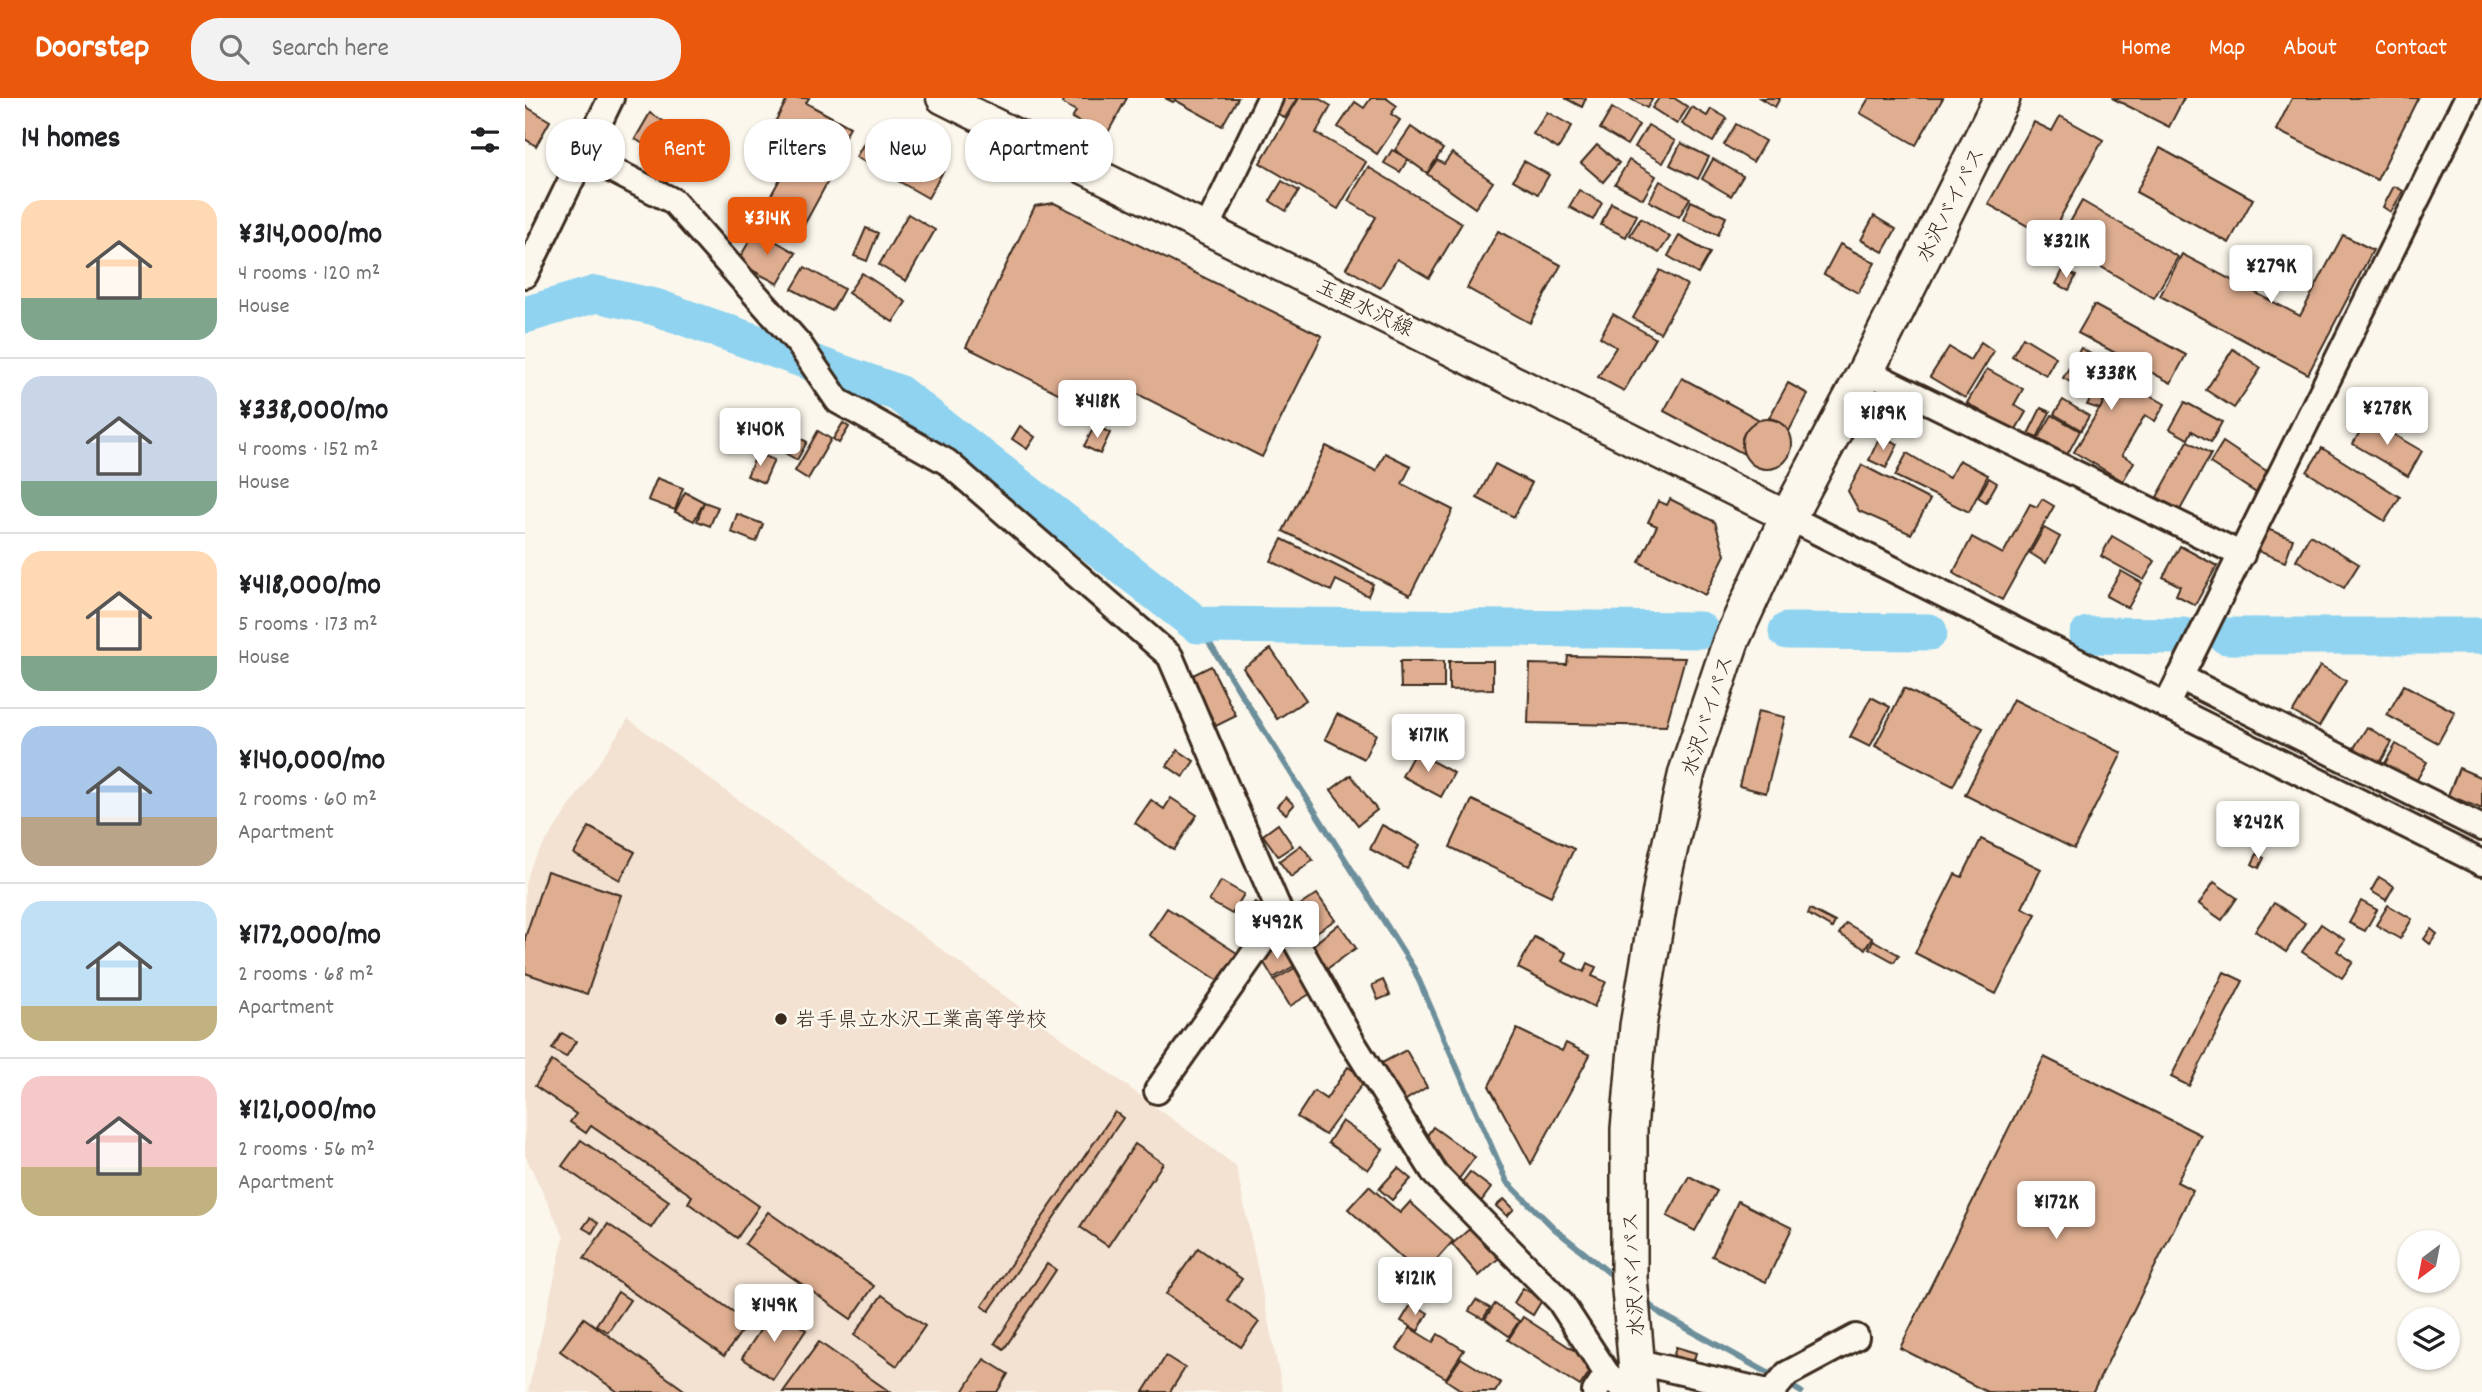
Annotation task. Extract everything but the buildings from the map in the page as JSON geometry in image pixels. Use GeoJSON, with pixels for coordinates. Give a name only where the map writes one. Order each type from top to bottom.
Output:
{"type":"FeatureCollection","features":[{"type":"Feature","properties":{"kind":"highway","name":"水沢バイパス"},"geometry":{"type":"LineString","coordinates":[[1621,1382],[1629,1278],[1629,1129],[1637,1026],[1687,772],[1731,641],[1788,517],[1866,371],[2003,98]]}},
{"type":"Feature","properties":{"kind":"main road","name":"玉里水沢線"},"geometry":{"type":"LineString","coordinates":[[942,98],[1788,517]]}},
{"type":"Feature","properties":{"kind":"street"},"geometry":{"type":"LineString","coordinates":[[602,119],[611,98]]}},
{"type":"Feature","properties":{"kind":"street"},"geometry":{"type":"LineString","coordinates":[[1206,229],[1270,98]]}},
{"type":"Feature","properties":{"kind":"street"},"geometry":{"type":"LineString","coordinates":[[2166,706],[2467,98]]}},
{"type":"Feature","properties":{"kind":"street"},"geometry":{"type":"LineString","coordinates":[[625,176],[673,201],[799,344],[838,401],[947,462],[1170,656],[1281,915],[1352,1040],[1435,1174],[1559,1300],[1621,1382],[1770,1392],[1787,1374],[1856,1337]]}},
{"type":"Feature","properties":{"kind":"street"},"geometry":{"type":"LineString","coordinates":[[525,275],[572,182]]}},
{"type":"Feature","properties":{"kind":"street"},"geometry":{"type":"LineString","coordinates":[[1866,371],[2242,555]]}},
{"type":"Feature","properties":{"kind":"street"},"geometry":{"type":"LineString","coordinates":[[1788,517],[2200,725],[2482,863]]}},
{"type":"Feature","properties":{"kind":"street"},"geometry":{"type":"LineString","coordinates":[[2180,677],[2482,828]]}},
{"type":"Feature","properties":{"kind":"street"},"geometry":{"type":"LineString","coordinates":[[1157,1091],[1281,915]]}},
{"type":"Feature","properties":{"kind":"shaded area","name":"岩手県立水沢工業高等学校"},"geometry":{"type":"Polygon","coordinates":[[[628,719],[1236,1166],[1283,1392],[528,1392],[564,1237],[525,1155],[525,884],[533,861],[628,719]]]}},
{"type":"Feature","properties":{"kind":"waterway"},"geometry":{"type":"LineString","coordinates":[[525,315],[596,294],[655,307],[898,393],[1198,625],[1700,630]]}},
{"type":"Feature","properties":{"kind":"waterway"},"geometry":{"type":"LineString","coordinates":[[1198,625],[1414,969],[1507,1182],[1556,1230],[1618,1280]]}},
{"type":"Feature","properties":{"kind":"waterway"},"geometry":{"type":"LineString","coordinates":[[1787,631],[1929,632]]}},
{"type":"Feature","properties":{"kind":"waterway"},"geometry":{"type":"LineString","coordinates":[[2088,635],[2184,636]]}},
{"type":"Feature","properties":{"kind":"waterway"},"geometry":{"type":"LineString","coordinates":[[2226,636],[2482,636]]}},
{"type":"Feature","properties":{"kind":"waterway"},"geometry":{"type":"LineString","coordinates":[[1643,1300],[1661,1314],[1775,1377]]}},
{"type":"Feature","properties":{"kind":"waterway"},"geometry":{"type":"LineString","coordinates":[[1788,1384],[1801,1392]]}},
{"type":"Feature","properties":{"kind":"place","name":"岩手県立水沢工業高等学校"},"geometry":{"type":"Point","coordinates":[781,1019]}}]}
